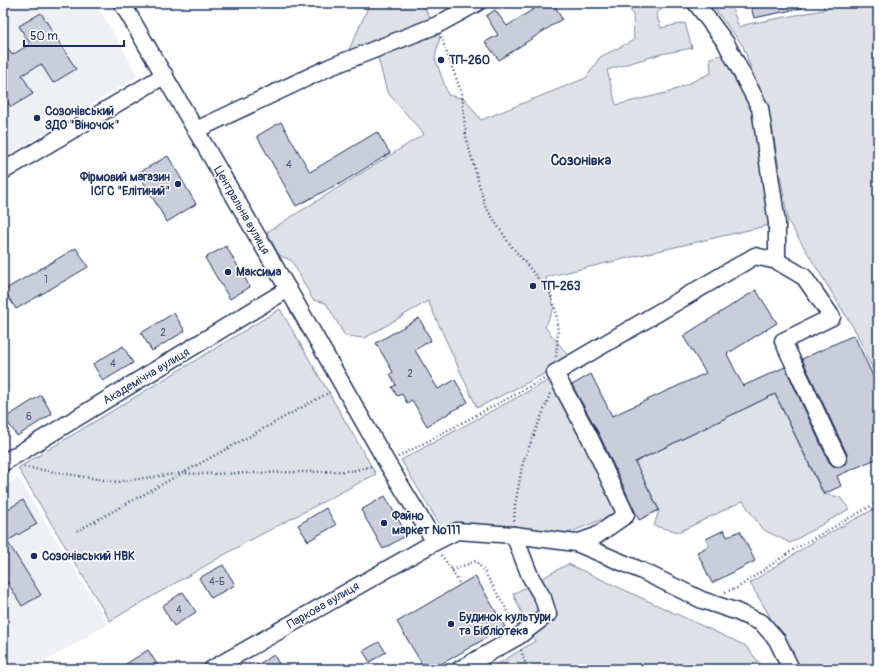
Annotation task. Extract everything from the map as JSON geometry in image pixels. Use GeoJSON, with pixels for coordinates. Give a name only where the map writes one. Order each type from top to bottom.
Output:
{"type":"FeatureCollection","features":[{"type":"Feature","properties":{"kind":"street","name":"Центральна вулиця"},"geometry":{"type":"LineString","coordinates":[[122,3],[165,75],[387,463],[435,542]]}},
{"type":"Feature","properties":{"kind":"street"},"geometry":{"type":"LineString","coordinates":[[196,130],[330,67],[436,25],[476,3]]}},
{"type":"Feature","properties":{"kind":"street"},"geometry":{"type":"LineString","coordinates":[[696,3],[726,43],[760,108],[777,223],[777,261]]}},
{"type":"Feature","properties":{"kind":"street"},"geometry":{"type":"LineString","coordinates":[[3,171],[165,75]]}},
{"type":"Feature","properties":{"kind":"street"},"geometry":{"type":"LineString","coordinates":[[576,543],[596,536],[626,515],[590,438],[555,373],[755,256],[777,261],[804,277],[832,317],[783,341],[838,458]]}},
{"type":"Feature","properties":{"kind":"street","name":"Академічна вулиця"},"geometry":{"type":"LineString","coordinates":[[11,465],[288,289]]}},
{"type":"Feature","properties":{"kind":"street","name":"Паркова вулиця"},"geometry":{"type":"LineString","coordinates":[[212,669],[435,542],[458,531],[514,535],[576,543]]}},
{"type":"Feature","properties":{"kind":"street"},"geometry":{"type":"LineString","coordinates":[[460,669],[519,636],[548,614],[543,598],[530,576],[514,535]]}},
{"type":"Feature","properties":{"kind":"street"},"geometry":{"type":"LineString","coordinates":[[576,543],[640,570],[702,600],[735,611],[762,623],[777,640],[790,669]]}},
{"type":"Feature","properties":{"kind":"path"},"geometry":{"type":"LineString","coordinates":[[436,25],[462,94],[466,137],[485,206],[509,243],[550,293],[556,310],[558,334],[555,373],[548,400],[523,462],[515,505],[514,535]]}},
{"type":"Feature","properties":{"kind":"path"},"geometry":{"type":"LineString","coordinates":[[11,465],[116,482],[182,473],[203,474],[352,471],[387,463],[555,373]]}},
{"type":"Feature","properties":{"kind":"path"},"geometry":{"type":"LineString","coordinates":[[77,531],[343,385]]}},
{"type":"Feature","properties":{"kind":"path"},"geometry":{"type":"LineString","coordinates":[[702,600],[737,588],[794,550],[878,502]]}},
{"type":"Feature","properties":{"kind":"path"},"geometry":{"type":"LineString","coordinates":[[452,570],[476,561],[492,585]]}},
{"type":"Feature","properties":{"kind":"path"},"geometry":{"type":"LineString","coordinates":[[448,563],[460,584]]}},
{"type":"Feature","properties":{"kind":"shaded area","name":"Созонівський ЗДО \"Віночок\""},"geometry":{"type":"Polygon","coordinates":[[[3,3],[96,3],[138,76],[3,159],[3,3]]]}},
{"type":"Feature","properties":{"kind":"shaded area"},"geometry":{"type":"Polygon","coordinates":[[[370,3],[422,3],[440,36],[435,58],[448,95],[465,99],[481,120],[586,78],[600,57],[634,40],[633,15],[627,3],[671,3],[656,13],[661,28],[685,23],[692,48],[661,54],[607,70],[616,105],[670,92],[711,73],[710,58],[724,54],[756,111],[770,225],[546,277],[554,308],[545,327],[572,360],[477,408],[428,301],[365,338],[345,336],[326,303],[313,300],[292,261],[279,255],[267,232],[424,134],[387,92],[375,46],[349,50],[370,3]]]}},
{"type":"Feature","properties":{"kind":"shaded area"},"geometry":{"type":"Polygon","coordinates":[[[710,3],[730,3],[739,27],[823,10],[825,3],[878,3],[878,381],[856,332],[788,221],[772,127],[743,46],[710,3]]]}},
{"type":"Feature","properties":{"kind":"shaded area"},"geometry":{"type":"Polygon","coordinates":[[[280,309],[376,474],[243,544],[110,621],[18,468],[280,309]]]}},
{"type":"Feature","properties":{"kind":"shaded area"},"geometry":{"type":"Polygon","coordinates":[[[551,379],[590,446],[616,514],[568,533],[459,525],[444,532],[401,460],[551,379]]]}},
{"type":"Feature","properties":{"kind":"shaded area"},"geometry":{"type":"Polygon","coordinates":[[[775,394],[823,494],[840,497],[849,509],[790,543],[762,529],[743,501],[679,532],[654,526],[659,510],[635,462],[775,394]]]}},
{"type":"Feature","properties":{"kind":"shaded area","name":"Созонівський НВК"},"geometry":{"type":"Polygon","coordinates":[[[18,478],[108,624],[32,669],[3,669],[3,487],[18,478]]]}},
{"type":"Feature","properties":{"kind":"shaded area"},"geometry":{"type":"Polygon","coordinates":[[[878,507],[878,669],[801,669],[750,583],[816,540],[878,507]]]}},
{"type":"Feature","properties":{"kind":"shaded area"},"geometry":{"type":"Polygon","coordinates":[[[568,564],[746,646],[764,669],[490,669],[535,641],[513,594],[568,564]]]}},
{"type":"Feature","properties":{"kind":"building"},"geometry":{"type":"Polygon","coordinates":[[[543,3],[553,3],[562,19],[499,60],[485,42],[498,35],[486,16],[495,10],[507,26],[543,3]]]}},
{"type":"Feature","properties":{"kind":"building"},"geometry":{"type":"Polygon","coordinates":[[[750,3],[801,3],[802,8],[754,18],[750,3]]]}},
{"type":"Feature","properties":{"kind":"building"},"geometry":{"type":"Polygon","coordinates":[[[41,13],[76,69],[53,83],[41,64],[22,75],[33,94],[11,107],[3,94],[3,41],[12,55],[30,44],[19,26],[41,13]]]}},
{"type":"Feature","properties":{"kind":"building"},"geometry":{"type":"Polygon","coordinates":[[[281,122],[310,172],[377,132],[390,153],[338,185],[296,206],[257,136],[281,122]]]}},
{"type":"Feature","properties":{"kind":"building"},"geometry":{"type":"Polygon","coordinates":[[[168,156],[196,204],[167,222],[138,173],[168,156]]]}},
{"type":"Feature","properties":{"kind":"building","name":"Максима"},"geometry":{"type":"Polygon","coordinates":[[[226,246],[250,287],[230,299],[205,258],[226,246]]]}},
{"type":"Feature","properties":{"kind":"building"},"geometry":{"type":"Polygon","coordinates":[[[76,248],[88,267],[16,309],[4,290],[76,248]]]}},
{"type":"Feature","properties":{"kind":"building"},"geometry":{"type":"Polygon","coordinates":[[[756,290],[777,323],[727,354],[743,386],[785,367],[829,462],[833,466],[842,467],[846,463],[847,454],[802,359],[854,335],[878,387],[878,458],[837,476],[841,486],[824,494],[775,394],[635,462],[659,510],[639,520],[599,434],[572,385],[591,374],[612,416],[706,373],[683,336],[756,290]]]}},
{"type":"Feature","properties":{"kind":"building"},"geometry":{"type":"Polygon","coordinates":[[[174,313],[185,331],[152,351],[141,333],[174,313]]]}},
{"type":"Feature","properties":{"kind":"building"},"geometry":{"type":"Polygon","coordinates":[[[419,318],[431,340],[415,350],[438,389],[455,380],[468,402],[427,426],[412,400],[407,403],[402,394],[397,396],[392,387],[396,385],[390,374],[393,372],[376,343],[419,318]]]}},
{"type":"Feature","properties":{"kind":"building"},"geometry":{"type":"Polygon","coordinates":[[[123,346],[133,363],[103,381],[93,364],[123,346]]]}},
{"type":"Feature","properties":{"kind":"building"},"geometry":{"type":"Polygon","coordinates":[[[41,395],[52,414],[17,436],[5,418],[41,395]]]}},
{"type":"Feature","properties":{"kind":"building","name":"Файно маркет №111"},"geometry":{"type":"Polygon","coordinates":[[[385,496],[407,535],[383,549],[361,510],[385,496]]]}},
{"type":"Feature","properties":{"kind":"building"},"geometry":{"type":"Polygon","coordinates":[[[23,500],[37,524],[7,541],[41,595],[22,606],[3,575],[3,512],[23,500]]]}},
{"type":"Feature","properties":{"kind":"building"},"geometry":{"type":"Polygon","coordinates":[[[326,508],[336,525],[308,541],[298,525],[326,508]]]}},
{"type":"Feature","properties":{"kind":"building"},"geometry":{"type":"Polygon","coordinates":[[[724,530],[727,537],[740,531],[755,561],[712,583],[697,552],[709,546],[706,539],[724,530]]]}},
{"type":"Feature","properties":{"kind":"building"},"geometry":{"type":"Polygon","coordinates":[[[223,565],[235,585],[211,598],[199,578],[223,565]]]}},
{"type":"Feature","properties":{"kind":"building","name":"Будинок культури та Бібліотека"},"geometry":{"type":"Polygon","coordinates":[[[475,576],[505,627],[433,669],[425,669],[397,622],[475,576]]]}},
{"type":"Feature","properties":{"kind":"building"},"geometry":{"type":"Polygon","coordinates":[[[183,592],[196,612],[174,626],[162,606],[183,592]]]}},
{"type":"Feature","properties":{"kind":"building"},"geometry":{"type":"Polygon","coordinates":[[[379,642],[386,652],[370,662],[363,651],[379,642]]]}},
{"type":"Feature","properties":{"kind":"building"},"geometry":{"type":"Polygon","coordinates":[[[148,650],[160,669],[118,669],[148,650]]]}},
{"type":"Feature","properties":{"kind":"building"},"geometry":{"type":"Polygon","coordinates":[[[274,655],[282,669],[250,669],[274,655]]]}},
{"type":"Feature","properties":{"kind":"place","name":"ТП-260"},"geometry":{"type":"Point","coordinates":[441,60]}},
{"type":"Feature","properties":{"kind":"place","name":"Созонівський ЗДО \"Віночок\""},"geometry":{"type":"Point","coordinates":[37,118]}},
{"type":"Feature","properties":{"kind":"place","name":"Фірмовий магазин ІСГС \"Елітиний\""},"geometry":{"type":"Point","coordinates":[178,184]}},
{"type":"Feature","properties":{"kind":"place","name":"Максима"},"geometry":{"type":"Point","coordinates":[228,272]}},
{"type":"Feature","properties":{"kind":"place","name":"ТП-263"},"geometry":{"type":"Point","coordinates":[533,286]}},
{"type":"Feature","properties":{"kind":"place","name":"Файно маркет №111"},"geometry":{"type":"Point","coordinates":[384,523]}},
{"type":"Feature","properties":{"kind":"place","name":"Созонівський НВК"},"geometry":{"type":"Point","coordinates":[34,556]}},
{"type":"Feature","properties":{"kind":"place","name":"Будинок культури та Бібліотека"},"geometry":{"type":"Point","coordinates":[451,624]}},
{"type":"Feature","properties":{"kind":"district","name":"Созонівка"},"geometry":{"type":"Point","coordinates":[581,160]}}]}
